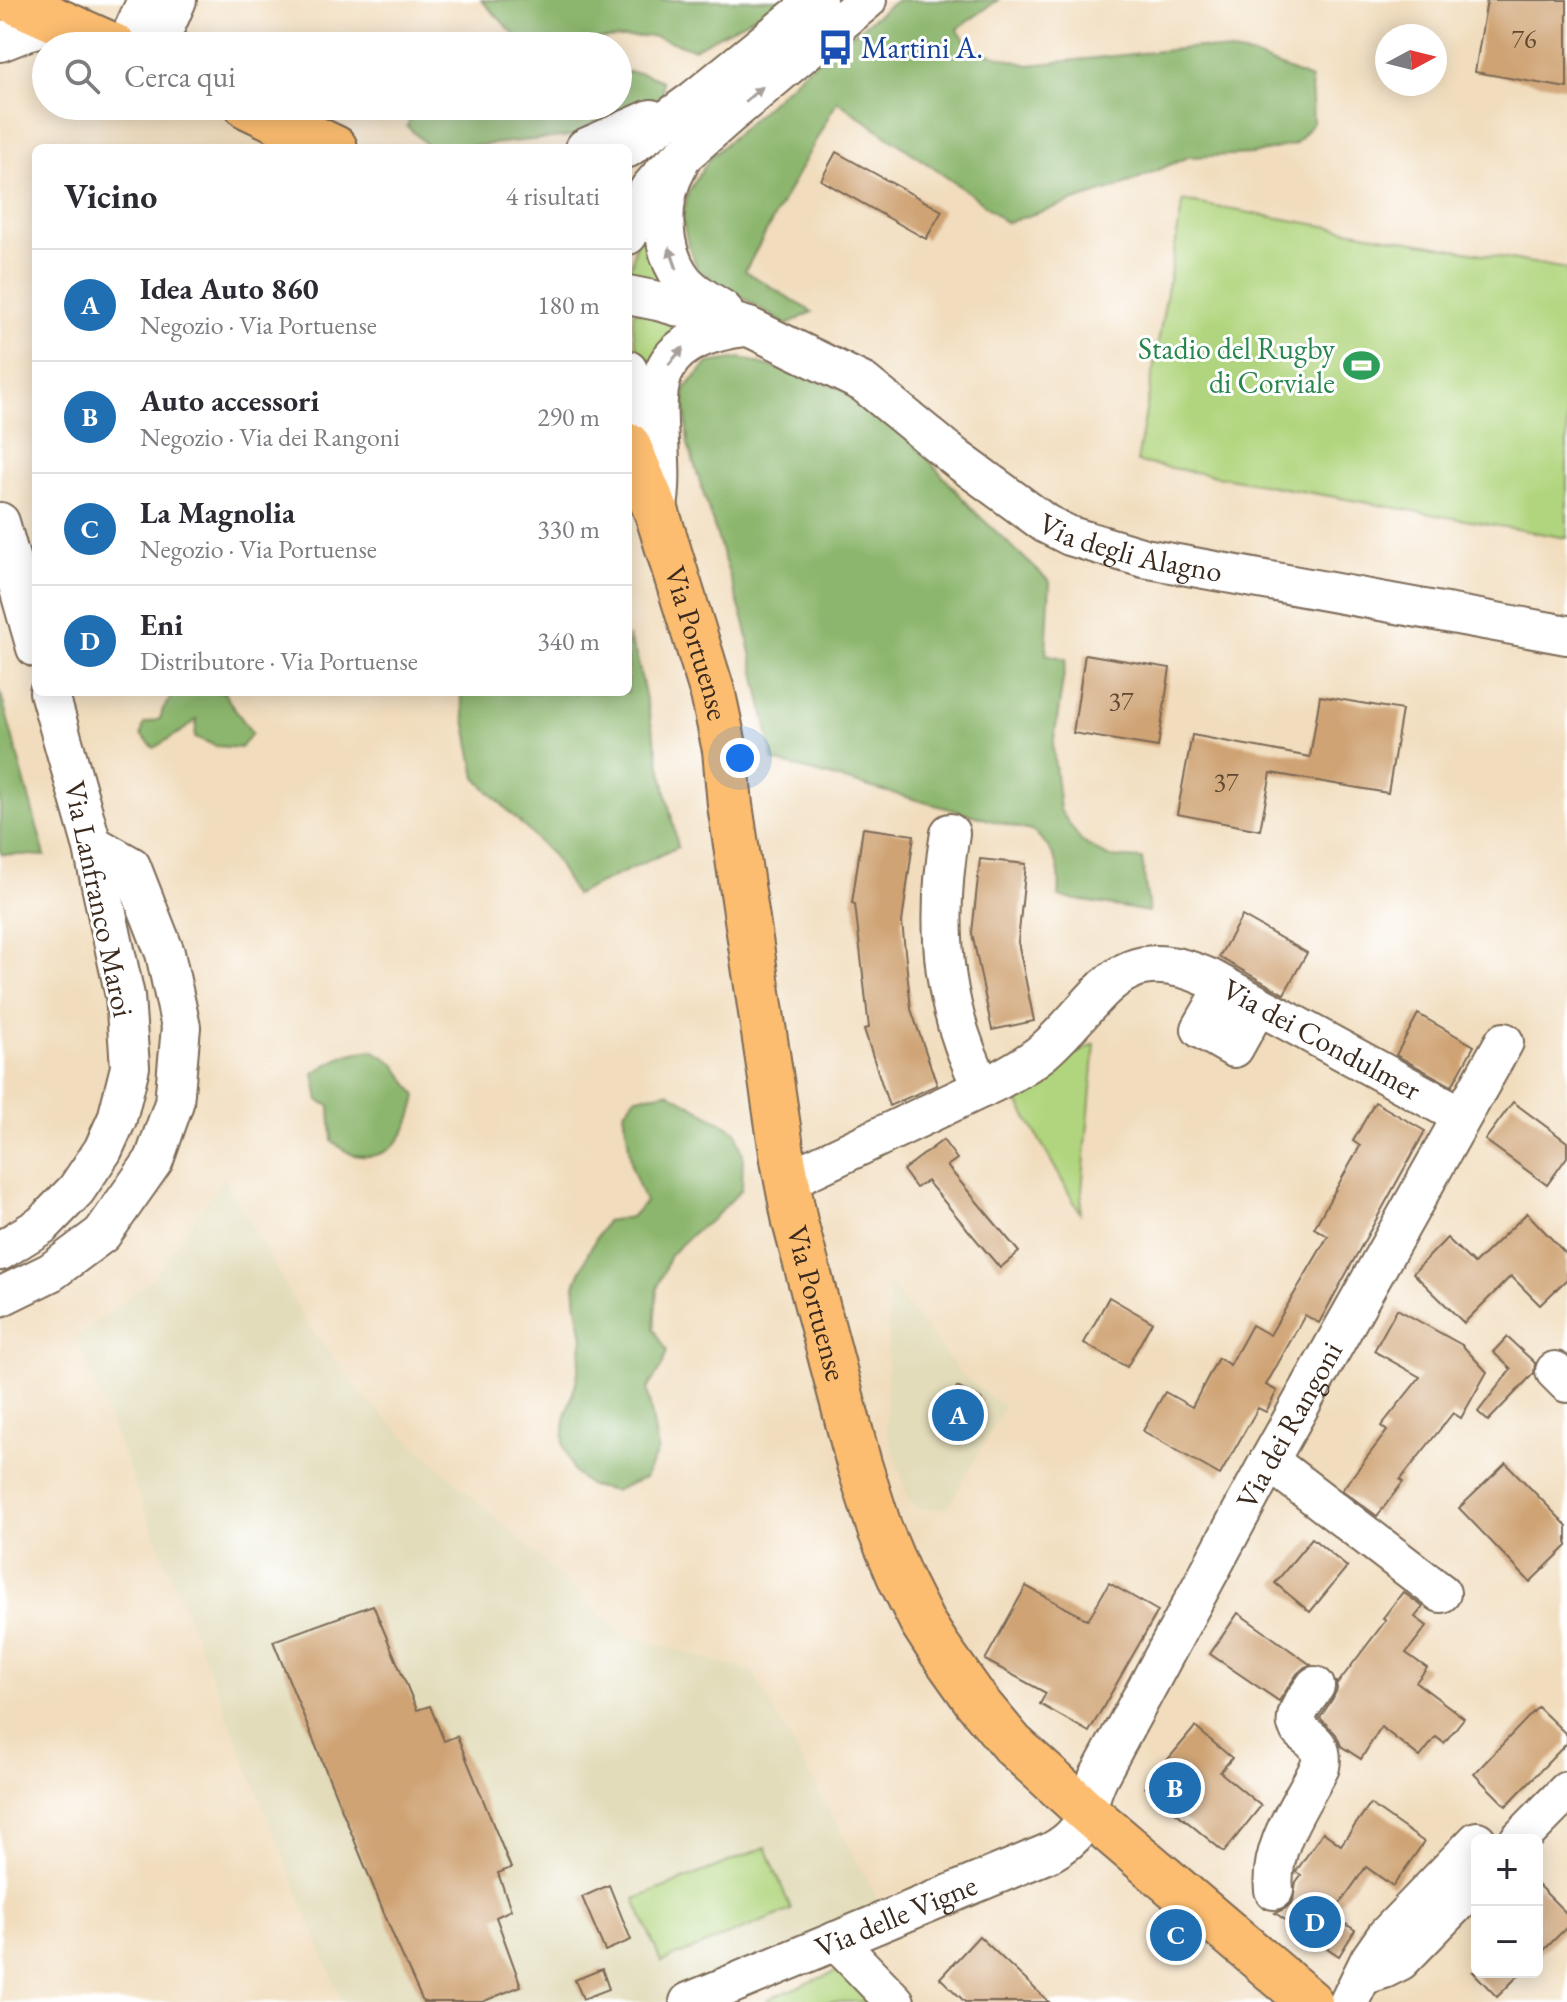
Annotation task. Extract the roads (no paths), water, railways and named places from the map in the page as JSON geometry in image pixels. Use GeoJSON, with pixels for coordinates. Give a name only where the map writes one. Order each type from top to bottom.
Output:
{"type":"FeatureCollection","features":[{"type":"Feature","properties":{"kind":"main road"},"geometry":{"type":"LineString","coordinates":[[11,0],[83,32]]}},
{"type":"Feature","properties":{"kind":"main road"},"geometry":{"type":"LineString","coordinates":[[276,120],[327,144]]}},
{"type":"Feature","properties":{"kind":"main road","name":"Via Portuense"},"geometry":{"type":"LineString","coordinates":[[632,454],[657,513],[713,694],[725,750],[730,805],[786,1181],[859,1464],[880,1530],[901,1580],[930,1636],[994,1723],[1036,1767],[1310,2002]]}},
{"type":"Feature","properties":{"kind":"street"},"geometry":{"type":"LineString","coordinates":[[132,32],[147,0]]}},
{"type":"Feature","properties":{"kind":"street"},"geometry":{"type":"LineString","coordinates":[[163,32],[177,0]]}},
{"type":"Feature","properties":{"kind":"street"},"geometry":{"type":"LineString","coordinates":[[632,145],[694,100],[817,0]]}},
{"type":"Feature","properties":{"kind":"street"},"geometry":{"type":"LineString","coordinates":[[632,222],[650,188],[664,172],[867,0]]}},
{"type":"Feature","properties":{"kind":"street"},"geometry":{"type":"LineString","coordinates":[[0,42],[56,20]]}},
{"type":"Feature","properties":{"kind":"street"},"geometry":{"type":"LineString","coordinates":[[594,144],[694,100]]}},
{"type":"Feature","properties":{"kind":"street"},"geometry":{"type":"LineString","coordinates":[[695,145],[677,168],[668,189],[665,218],[669,250],[677,270],[689,287],[749,327]]}},
{"type":"Feature","properties":{"kind":"street","name":"Via degli Alagno"},"geometry":{"type":"LineString","coordinates":[[632,296],[749,327],[864,383],[957,459],[1046,524],[1070,536],[1144,558],[1567,635]]}},
{"type":"Feature","properties":{"kind":"street"},"geometry":{"type":"LineString","coordinates":[[657,513],[661,474],[657,400],[666,369],[678,352],[695,340],[712,333],[749,327]]}},
{"type":"Feature","properties":{"kind":"street"},"geometry":{"type":"LineString","coordinates":[[632,390],[657,513]]}},
{"type":"Feature","properties":{"kind":"street"},"geometry":{"type":"LineString","coordinates":[[0,522],[32,634]]}},
{"type":"Feature","properties":{"kind":"street","name":"Via Lanfranco Maroi"},"geometry":{"type":"LineString","coordinates":[[0,1251],[42,1225],[76,1190],[103,1150],[117,1119],[130,1067],[125,996],[92,844],[50,696]]}},
{"type":"Feature","properties":{"kind":"street"},"geometry":{"type":"LineString","coordinates":[[786,1181],[983,1088],[959,1035],[945,977],[943,880],[950,833]]}},
{"type":"Feature","properties":{"kind":"street"},"geometry":{"type":"LineString","coordinates":[[0,1297],[51,1272],[102,1234],[154,1160],[174,1103],[181,1027],[165,953],[131,866],[92,844]]}},
{"type":"Feature","properties":{"kind":"street","name":"Via dei Condulmer"},"geometry":{"type":"LineString","coordinates":[[983,1088],[1043,1052],[1115,978],[1139,967],[1179,966],[1225,987],[1462,1116]]}},
{"type":"Feature","properties":{"kind":"street","name":"Via dei Rangoni"},"geometry":{"type":"LineString","coordinates":[[1087,1812],[1098,1778],[1269,1461],[1504,1042]]}},
{"type":"Feature","properties":{"kind":"street"},"geometry":{"type":"LineString","coordinates":[[1269,1461],[1441,1593]]}},
{"type":"Feature","properties":{"kind":"street"},"geometry":{"type":"LineString","coordinates":[[1274,1890],[1273,1870],[1277,1852],[1322,1759],[1319,1747],[1302,1733],[1296,1722],[1299,1709],[1315,1686]]}},
{"type":"Feature","properties":{"kind":"street"},"geometry":{"type":"LineString","coordinates":[[1495,1834],[1567,1791]]}},
{"type":"Feature","properties":{"kind":"street","name":"Via delle Vigne"},"geometry":{"type":"LineString","coordinates":[[689,2002],[1051,1852],[1072,1839],[1087,1812]]}},
{"type":"Feature","properties":{"kind":"street"},"geometry":{"type":"LineString","coordinates":[[1356,1989],[1375,1950],[1386,1936],[1471,1856]]}},
{"type":"Feature","properties":{"kind":"street"},"geometry":{"type":"LineString","coordinates":[[1356,1989],[1400,1961],[1471,1888]]}},
{"type":"Feature","properties":{"kind":"street"},"geometry":{"type":"LineString","coordinates":[[836,1941],[895,2002]]}},
{"type":"Feature","properties":{"kind":"place","name":"Martini A."},"geometry":{"type":"Point","coordinates":[835,48]}},
{"type":"Feature","properties":{"kind":"place","name":"Stadio del Rugby di Corviale"},"geometry":{"type":"Point","coordinates":[1361,366]}},
{"type":"Feature","properties":{"kind":"place","name":"Idea Auto 860"},"geometry":{"type":"Point","coordinates":[958,1415]}},
{"type":"Feature","properties":{"kind":"place","name":"Auto accessori"},"geometry":{"type":"Point","coordinates":[1175,1788]}},
{"type":"Feature","properties":{"kind":"place","name":"Eni"},"geometry":{"type":"Point","coordinates":[1315,1922]}},
{"type":"Feature","properties":{"kind":"place","name":"La Magnolia"},"geometry":{"type":"Point","coordinates":[1176,1935]}}]}
